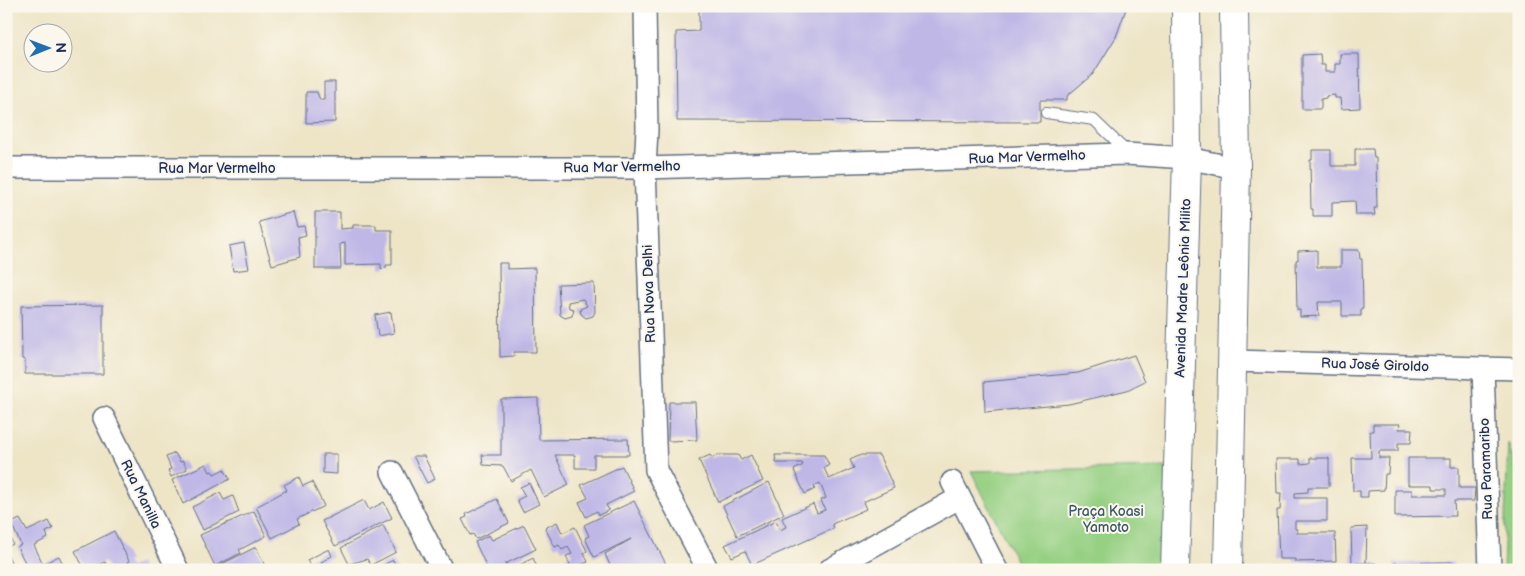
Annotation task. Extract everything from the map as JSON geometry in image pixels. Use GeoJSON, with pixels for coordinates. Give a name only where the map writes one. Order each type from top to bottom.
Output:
{"type":"FeatureCollection","features":[{"type":"Feature","properties":{"kind":"main road","name":"Avenida Madre Leônia Milito"},"geometry":{"type":"LineString","coordinates":[[1175,570],[1187,158],[1186,6]]}},
{"type":"Feature","properties":{"kind":"main road"},"geometry":{"type":"LineString","coordinates":[[1228,570],[1236,168],[1234,6]]}},
{"type":"Feature","properties":{"kind":"street","name":"Rua Nova Delhi"},"geometry":{"type":"LineString","coordinates":[[645,6],[647,130],[644,168],[656,470],[708,570]]}},
{"type":"Feature","properties":{"kind":"street","name":"Rua Mar Vermelho"},"geometry":{"type":"LineString","coordinates":[[6,168],[644,168],[1126,154],[1187,158],[1236,168]]}},
{"type":"Feature","properties":{"kind":"street","name":"Rua José Giroldo"},"geometry":{"type":"LineString","coordinates":[[1232,360],[1519,369]]}},
{"type":"Feature","properties":{"kind":"street","name":"Rua Paramaribo"},"geometry":{"type":"LineString","coordinates":[[1483,368],[1490,570]]}},
{"type":"Feature","properties":{"kind":"street","name":"Rua Manilla"},"geometry":{"type":"LineString","coordinates":[[104,418],[178,570]]}},
{"type":"Feature","properties":{"kind":"street"},"geometry":{"type":"LineString","coordinates":[[392,472],[442,570]]}},
{"type":"Feature","properties":{"kind":"street"},"geometry":{"type":"LineString","coordinates":[[829,570],[956,490],[997,570]]}},
{"type":"Feature","properties":{"kind":"lane"},"geometry":{"type":"LineString","coordinates":[[1046,113],[1094,120],[1121,146],[1126,154]]}},
{"type":"Feature","properties":{"kind":"green space"},"geometry":{"type":"Polygon","coordinates":[[[1508,442],[1519,481],[1519,568],[1503,570],[1508,442]]]}},
{"type":"Feature","properties":{"kind":"green space","name":"Praça Koasi Yamoto"},"geometry":{"type":"Polygon","coordinates":[[[1166,467],[1164,570],[1021,570],[971,471],[1166,467]]]}},
{"type":"Feature","properties":{"kind":"building"},"geometry":{"type":"Polygon","coordinates":[[[699,6],[1127,6],[1116,37],[1093,74],[1067,96],[1067,100],[1040,100],[1040,122],[677,121],[676,32],[699,31],[699,6]]]}},
{"type":"Feature","properties":{"kind":"building"},"geometry":{"type":"Polygon","coordinates":[[[1320,54],[1321,65],[1325,65],[1325,72],[1335,72],[1335,64],[1340,64],[1340,54],[1359,54],[1360,108],[1341,109],[1340,98],[1335,98],[1335,95],[1326,96],[1326,98],[1321,99],[1321,109],[1302,109],[1302,55],[1320,54]]]}},
{"type":"Feature","properties":{"kind":"building"},"geometry":{"type":"Polygon","coordinates":[[[324,82],[335,82],[335,122],[306,123],[306,92],[317,92],[320,100],[324,100],[324,82]]]}},
{"type":"Feature","properties":{"kind":"building"},"geometry":{"type":"Polygon","coordinates":[[[1355,149],[1373,149],[1374,158],[1376,158],[1377,208],[1374,208],[1375,215],[1356,215],[1355,201],[1332,202],[1332,216],[1313,216],[1313,209],[1311,209],[1310,160],[1312,160],[1312,150],[1331,150],[1331,166],[1355,166],[1355,149]]]}},
{"type":"Feature","properties":{"kind":"building"},"geometry":{"type":"Polygon","coordinates":[[[293,212],[297,227],[304,226],[306,235],[298,237],[300,257],[272,265],[259,222],[293,212]]]}},
{"type":"Feature","properties":{"kind":"building"},"geometry":{"type":"Polygon","coordinates":[[[315,212],[340,212],[340,229],[353,228],[353,225],[376,225],[376,230],[392,230],[392,265],[386,265],[386,268],[381,269],[381,264],[345,265],[345,243],[340,244],[341,269],[315,269],[315,212]]]}},
{"type":"Feature","properties":{"kind":"building"},"geometry":{"type":"Polygon","coordinates":[[[244,243],[249,269],[233,271],[229,246],[244,243]]]}},
{"type":"Feature","properties":{"kind":"building"},"geometry":{"type":"Polygon","coordinates":[[[1317,250],[1317,267],[1341,267],[1341,250],[1359,250],[1360,259],[1362,259],[1363,308],[1361,308],[1361,316],[1342,316],[1342,302],[1318,302],[1319,316],[1300,317],[1300,310],[1297,310],[1296,260],[1298,260],[1298,251],[1317,250]]]}},
{"type":"Feature","properties":{"kind":"building"},"geometry":{"type":"Polygon","coordinates":[[[499,263],[507,263],[507,269],[535,268],[536,352],[514,352],[514,356],[500,357],[499,263]]]}},
{"type":"Feature","properties":{"kind":"building"},"geometry":{"type":"Polygon","coordinates":[[[594,283],[595,312],[593,316],[586,318],[581,314],[580,309],[587,306],[583,299],[568,302],[569,308],[574,309],[572,316],[565,318],[560,315],[558,284],[594,283]]]}},
{"type":"Feature","properties":{"kind":"building"},"geometry":{"type":"Polygon","coordinates":[[[103,305],[103,374],[25,374],[25,360],[22,359],[21,306],[103,305]]]}},
{"type":"Feature","properties":{"kind":"building"},"geometry":{"type":"Polygon","coordinates":[[[391,312],[394,333],[378,336],[375,315],[391,312]]]}},
{"type":"Feature","properties":{"kind":"building"},"geometry":{"type":"Polygon","coordinates":[[[1134,355],[1145,381],[1127,390],[1069,404],[985,412],[984,382],[1078,373],[1134,355]]]}},
{"type":"Feature","properties":{"kind":"building"},"geometry":{"type":"Polygon","coordinates":[[[538,398],[539,440],[628,439],[629,455],[594,455],[594,468],[575,468],[575,455],[555,455],[569,485],[544,497],[531,470],[511,481],[503,466],[483,465],[482,455],[501,455],[501,399],[538,398]]]}},
{"type":"Feature","properties":{"kind":"building"},"geometry":{"type":"Polygon","coordinates":[[[669,402],[695,402],[697,440],[668,441],[669,402]]]}},
{"type":"Feature","properties":{"kind":"building"},"geometry":{"type":"Polygon","coordinates":[[[1373,424],[1400,424],[1399,429],[1412,429],[1411,443],[1398,443],[1398,451],[1379,451],[1379,458],[1389,458],[1384,490],[1368,491],[1368,497],[1360,497],[1360,491],[1353,491],[1352,458],[1371,458],[1370,431],[1373,431],[1373,424]]]}},
{"type":"Feature","properties":{"kind":"building"},"geometry":{"type":"Polygon","coordinates":[[[175,453],[180,462],[183,461],[187,469],[171,477],[168,470],[171,469],[166,457],[175,453]]]}},
{"type":"Feature","properties":{"kind":"building"},"geometry":{"type":"Polygon","coordinates":[[[323,454],[337,454],[337,474],[323,473],[323,454]]]}},
{"type":"Feature","properties":{"kind":"building"},"geometry":{"type":"Polygon","coordinates":[[[710,455],[712,458],[718,455],[738,455],[741,460],[751,455],[763,481],[718,502],[699,460],[710,455]]]}},
{"type":"Feature","properties":{"kind":"building"},"geometry":{"type":"Polygon","coordinates":[[[775,455],[824,455],[829,465],[824,468],[829,479],[854,468],[850,460],[861,455],[879,455],[894,488],[863,502],[866,509],[832,524],[834,528],[752,565],[745,551],[732,557],[725,545],[776,521],[780,530],[786,527],[782,518],[813,504],[817,513],[825,510],[821,500],[826,498],[820,483],[814,486],[815,489],[805,494],[794,470],[803,465],[802,463],[776,463],[775,455]]]}},
{"type":"Feature","properties":{"kind":"building"},"geometry":{"type":"Polygon","coordinates":[[[413,456],[424,456],[435,479],[427,483],[413,456]]]}},
{"type":"Feature","properties":{"kind":"building"},"geometry":{"type":"Polygon","coordinates":[[[1310,458],[1329,458],[1329,487],[1308,487],[1308,492],[1295,493],[1295,498],[1327,498],[1327,521],[1295,521],[1295,529],[1297,529],[1297,533],[1335,533],[1336,561],[1295,562],[1295,559],[1279,559],[1277,510],[1280,510],[1281,493],[1277,493],[1276,459],[1300,459],[1300,464],[1310,463],[1310,458]]]}},
{"type":"Feature","properties":{"kind":"building"},"geometry":{"type":"Polygon","coordinates":[[[1408,458],[1451,458],[1451,467],[1459,467],[1459,488],[1475,488],[1474,501],[1454,501],[1455,516],[1395,517],[1395,490],[1412,490],[1412,495],[1446,495],[1446,489],[1433,489],[1433,485],[1408,485],[1408,458]]]}},
{"type":"Feature","properties":{"kind":"building"},"geometry":{"type":"Polygon","coordinates":[[[206,464],[210,472],[212,471],[214,474],[224,469],[230,479],[183,504],[172,480],[206,464]]]}},
{"type":"Feature","properties":{"kind":"building"},"geometry":{"type":"Polygon","coordinates":[[[622,466],[634,491],[606,505],[609,510],[599,515],[597,511],[586,517],[579,502],[588,498],[581,485],[622,466]]]}},
{"type":"Feature","properties":{"kind":"building"},"geometry":{"type":"Polygon","coordinates":[[[299,477],[303,486],[312,482],[324,506],[297,519],[299,524],[272,538],[256,507],[287,490],[284,485],[299,477]]]}},
{"type":"Feature","properties":{"kind":"building"},"geometry":{"type":"Polygon","coordinates":[[[769,482],[784,514],[737,536],[723,506],[769,482]]]}},
{"type":"Feature","properties":{"kind":"building"},"geometry":{"type":"Polygon","coordinates":[[[529,483],[539,504],[523,512],[517,500],[525,496],[520,487],[529,483]]]}},
{"type":"Feature","properties":{"kind":"building"},"geometry":{"type":"Polygon","coordinates":[[[220,493],[224,500],[233,496],[239,512],[203,530],[192,507],[220,493]]]}},
{"type":"Feature","properties":{"kind":"building"},"geometry":{"type":"Polygon","coordinates":[[[497,499],[509,523],[476,539],[473,534],[470,535],[462,519],[467,517],[466,514],[497,499]]]}},
{"type":"Feature","properties":{"kind":"building"},"geometry":{"type":"Polygon","coordinates":[[[364,500],[369,510],[384,502],[392,518],[335,546],[322,521],[364,500]]]}},
{"type":"Feature","properties":{"kind":"building"},"geometry":{"type":"Polygon","coordinates":[[[634,501],[668,568],[665,570],[612,570],[605,554],[631,539],[594,557],[585,538],[589,536],[584,525],[634,501]]]}},
{"type":"Feature","properties":{"kind":"building"},"geometry":{"type":"Polygon","coordinates":[[[254,511],[266,536],[239,550],[241,553],[215,566],[200,535],[254,511]]]}},
{"type":"Feature","properties":{"kind":"building"},"geometry":{"type":"Polygon","coordinates":[[[20,519],[27,531],[49,521],[53,529],[46,532],[48,538],[34,545],[43,564],[59,556],[64,566],[69,564],[72,570],[29,570],[17,547],[21,545],[11,523],[20,519]]]}},
{"type":"Feature","properties":{"kind":"building"},"geometry":{"type":"Polygon","coordinates":[[[557,522],[562,533],[575,527],[587,551],[584,553],[588,562],[572,569],[566,556],[572,554],[568,547],[562,550],[559,545],[555,547],[545,528],[557,522]]]}},
{"type":"Feature","properties":{"kind":"building"},"geometry":{"type":"Polygon","coordinates":[[[383,525],[396,552],[371,565],[367,559],[349,564],[341,548],[383,525]]]}},
{"type":"Feature","properties":{"kind":"building"},"geometry":{"type":"Polygon","coordinates":[[[524,525],[536,549],[505,564],[508,570],[488,570],[475,542],[489,535],[492,540],[524,525]]]}},
{"type":"Feature","properties":{"kind":"building"},"geometry":{"type":"Polygon","coordinates":[[[1367,527],[1366,563],[1352,563],[1351,528],[1367,527]]]}},
{"type":"Feature","properties":{"kind":"building"},"geometry":{"type":"Polygon","coordinates":[[[6,530],[13,544],[6,548],[6,530]]]}},
{"type":"Feature","properties":{"kind":"building"},"geometry":{"type":"Polygon","coordinates":[[[114,531],[129,561],[127,562],[130,567],[140,563],[143,570],[109,570],[105,562],[85,570],[75,551],[114,531]]]}},
{"type":"Feature","properties":{"kind":"building"},"geometry":{"type":"Polygon","coordinates":[[[256,547],[267,570],[222,570],[220,565],[256,547]]]}},
{"type":"Feature","properties":{"kind":"building"},"geometry":{"type":"Polygon","coordinates":[[[329,549],[332,556],[321,562],[325,570],[312,570],[307,560],[329,549]]]}},
{"type":"Feature","properties":{"kind":"building"},"geometry":{"type":"Polygon","coordinates":[[[8,556],[15,570],[6,570],[8,556]]]}},
{"type":"Feature","properties":{"kind":"building"},"geometry":{"type":"Polygon","coordinates":[[[533,558],[538,570],[510,570],[533,558]]]}},
{"type":"Feature","properties":{"kind":"building"},"geometry":{"type":"Polygon","coordinates":[[[393,560],[398,570],[374,570],[393,560]]]}},
{"type":"Feature","properties":{"kind":"building"},"geometry":{"type":"Polygon","coordinates":[[[1454,562],[1454,570],[1394,570],[1394,563],[1454,562]]]}},
{"type":"Feature","properties":{"kind":"building"},"geometry":{"type":"Polygon","coordinates":[[[1366,563],[1376,563],[1376,570],[1366,570],[1366,563]]]}}]}
